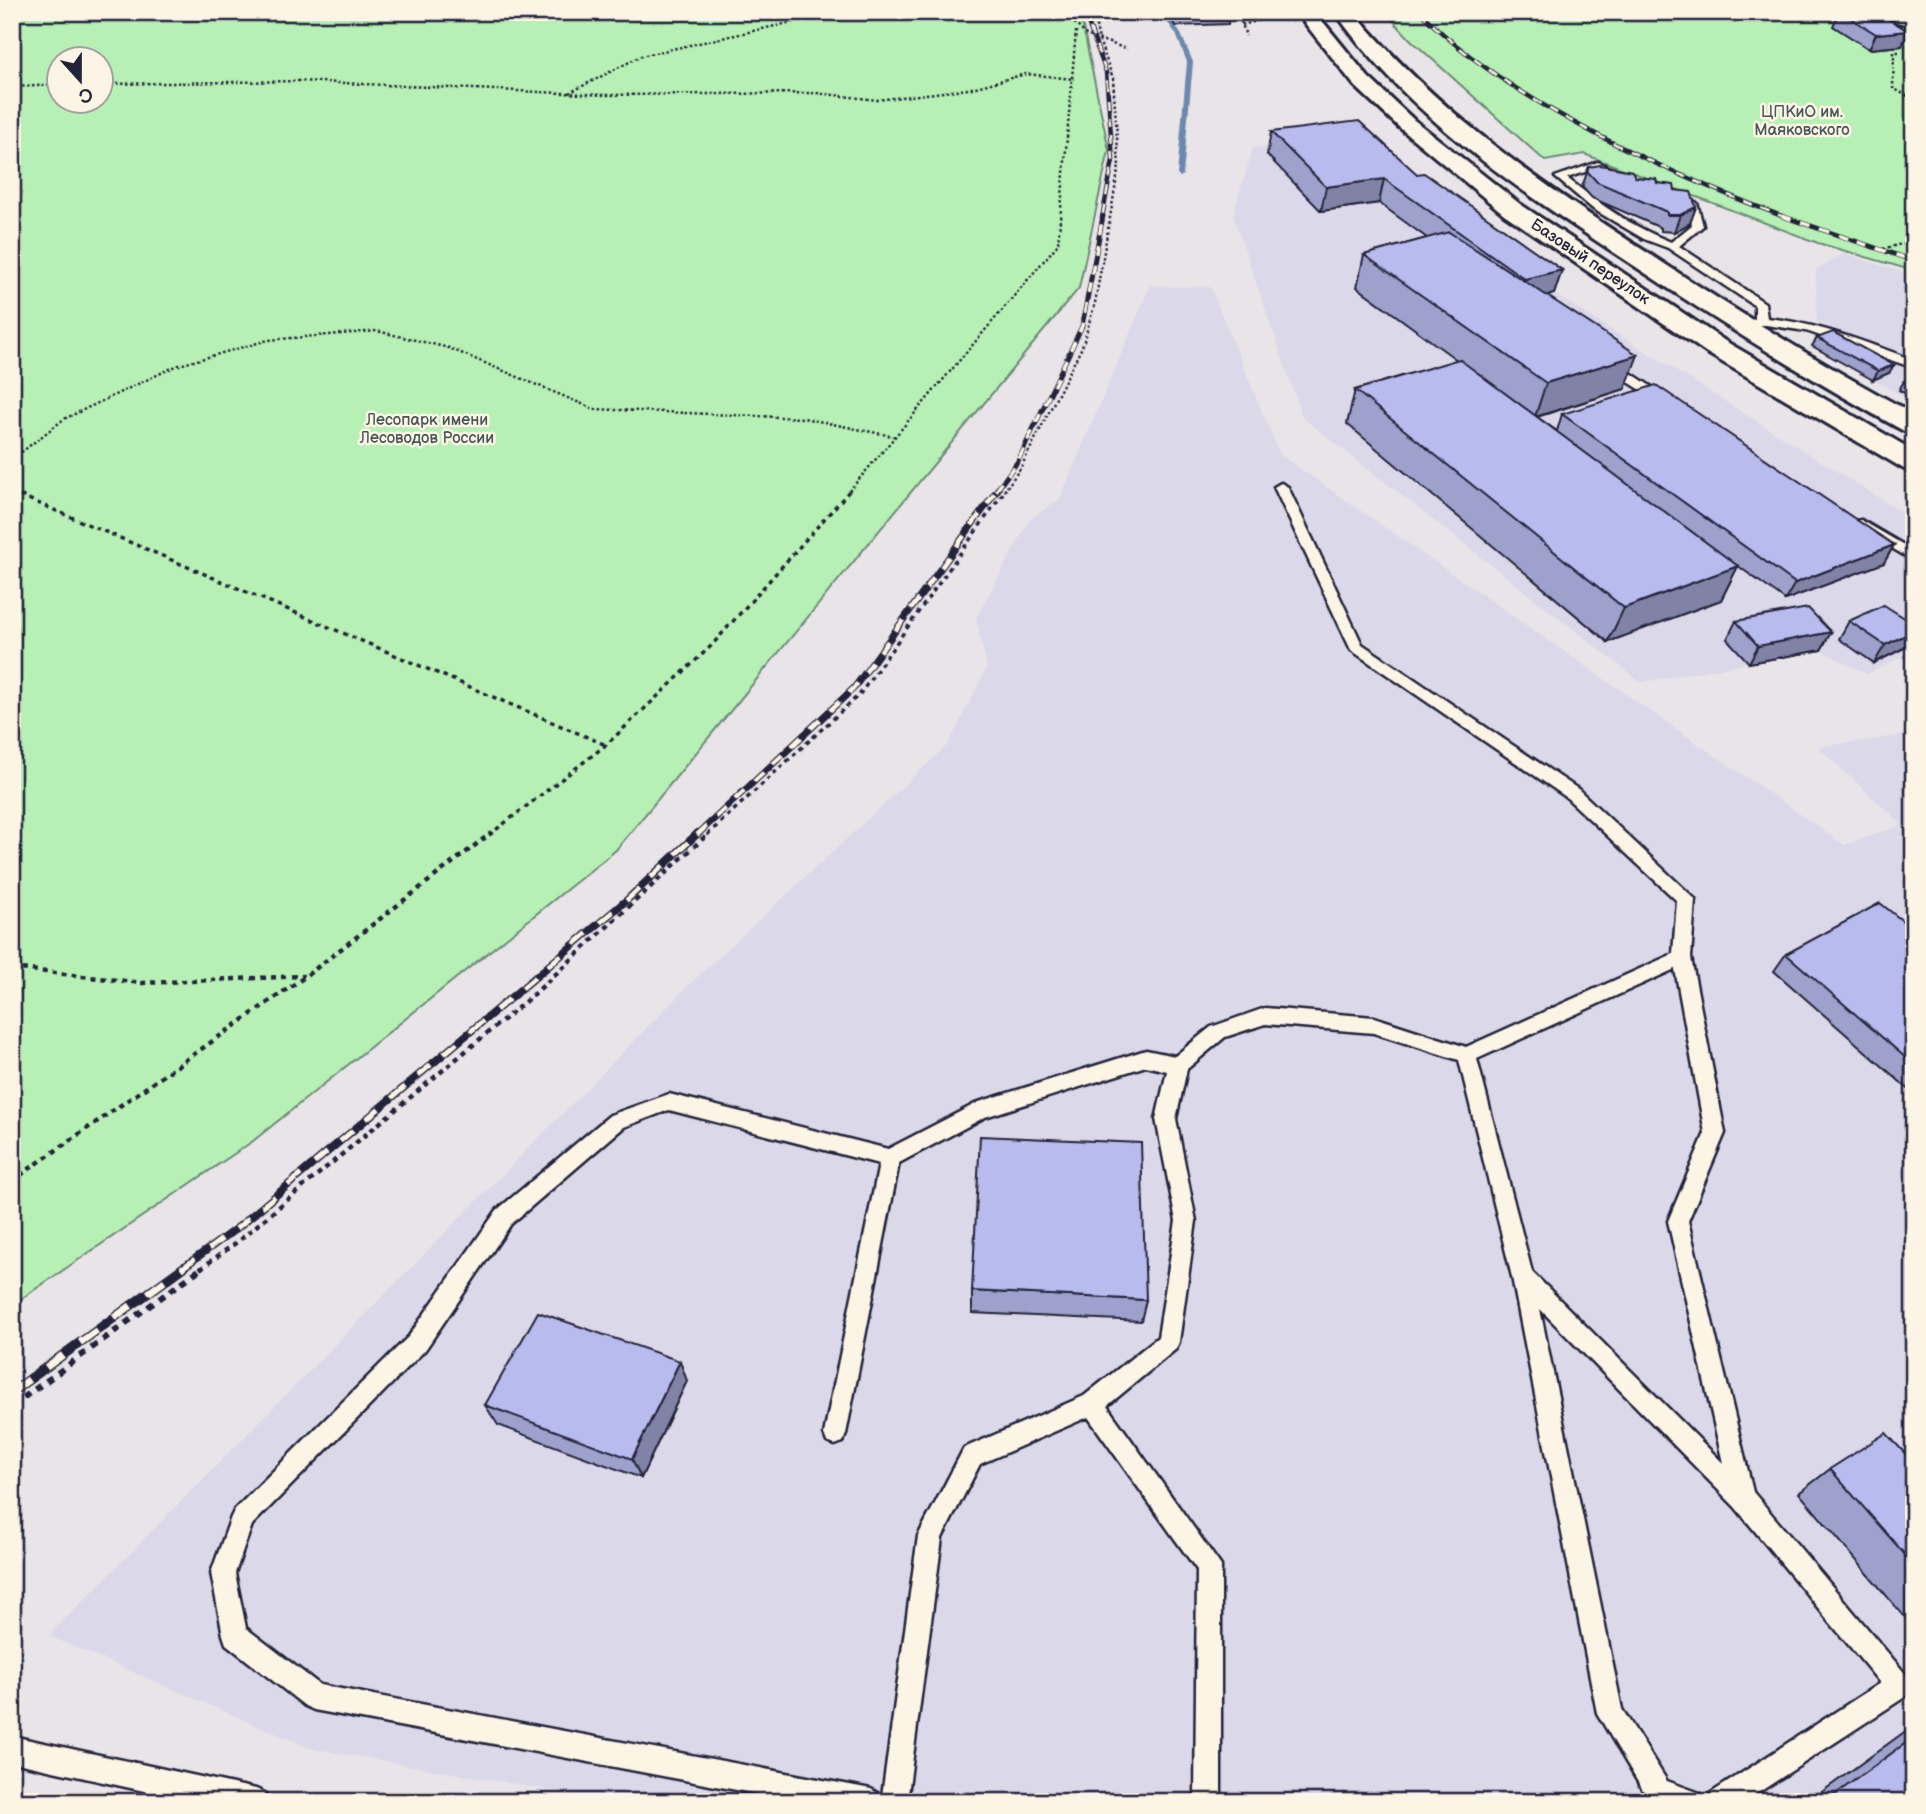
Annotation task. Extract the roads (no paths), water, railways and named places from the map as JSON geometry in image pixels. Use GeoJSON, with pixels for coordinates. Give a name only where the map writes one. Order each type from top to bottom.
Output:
{"type":"FeatureCollection","features":[{"type":"Feature","properties":{"kind":"main road","name":"Базовый переулок"},"geometry":{"type":"LineString","coordinates":[[1305,12],[1361,81],[1408,124],[1513,209],[1727,355],[1914,463]]}},
{"type":"Feature","properties":{"kind":"main road","name":"Базовый переулок"},"geometry":{"type":"LineString","coordinates":[[1344,12],[1376,52],[1469,138],[1584,222],[1914,425]]}},
{"type":"Feature","properties":{"kind":"lane"},"geometry":{"type":"LineString","coordinates":[[1824,12],[1870,22]]}},
{"type":"Feature","properties":{"kind":"lane"},"geometry":{"type":"LineString","coordinates":[[1881,24],[1914,32]]}},
{"type":"Feature","properties":{"kind":"lane"},"geometry":{"type":"LineString","coordinates":[[1622,175],[1598,165],[1560,177],[1597,207],[1648,237],[1672,246],[1761,305],[1751,323],[1797,325],[1914,364]]}},
{"type":"Feature","properties":{"kind":"lane"},"geometry":{"type":"LineString","coordinates":[[1670,195],[1693,205],[1698,226],[1672,246]]}},
{"type":"Feature","properties":{"kind":"lane"},"geometry":{"type":"LineString","coordinates":[[1600,358],[1681,410]]}},
{"type":"Feature","properties":{"kind":"lane"},"geometry":{"type":"LineString","coordinates":[[1281,486],[1356,647],[1572,793],[1686,899],[1682,958],[1714,1133],[1678,1221],[1743,1498]]}},
{"type":"Feature","properties":{"kind":"lane"},"geometry":{"type":"LineString","coordinates":[[1844,513],[1914,557]]}},
{"type":"Feature","properties":{"kind":"lane"},"geometry":{"type":"LineString","coordinates":[[894,1802],[930,1536],[972,1456],[1092,1404],[1168,1342],[1186,1221],[1166,1119],[1178,1065],[1218,1032],[1265,1016],[1374,1025],[1467,1055],[1682,958]]}},
{"type":"Feature","properties":{"kind":"lane"},"geometry":{"type":"LineString","coordinates":[[1467,1055],[1523,1277],[1610,1713],[1658,1796],[1690,1802]]}},
{"type":"Feature","properties":{"kind":"lane"},"geometry":{"type":"LineString","coordinates":[[871,1802],[314,1697],[235,1635],[223,1573],[243,1517],[417,1343],[504,1217],[617,1121],[669,1102],[890,1158],[979,1110],[1146,1058],[1178,1065]]}},
{"type":"Feature","properties":{"kind":"lane"},"geometry":{"type":"LineString","coordinates":[[835,1434],[890,1158]]}},
{"type":"Feature","properties":{"kind":"lane"},"geometry":{"type":"LineString","coordinates":[[1523,1277],[1743,1498],[1899,1686],[1720,1802]]}},
{"type":"Feature","properties":{"kind":"lane"},"geometry":{"type":"LineString","coordinates":[[1092,1404],[1209,1566],[1208,1802]]}},
{"type":"Feature","properties":{"kind":"lane"},"geometry":{"type":"LineString","coordinates":[[12,1749],[256,1802]]}},
{"type":"Feature","properties":{"kind":"waterway"},"geometry":{"type":"LineString","coordinates":[[1159,12],[1179,34],[1190,62],[1180,175]]}},
{"type":"Feature","properties":{"kind":"railway"},"geometry":{"type":"LineString","coordinates":[[1084,12],[1106,72],[1113,160],[1102,218]]}},
{"type":"Feature","properties":{"kind":"railway"},"geometry":{"type":"LineString","coordinates":[[1420,12],[1456,45],[1498,76],[1592,132],[1693,180],[1787,218]]}},
{"type":"Feature","properties":{"kind":"railway"},"geometry":{"type":"LineString","coordinates":[[996,491],[1018,461],[1082,326],[1103,216]]}},
{"type":"Feature","properties":{"kind":"railway"},"geometry":{"type":"LineString","coordinates":[[1782,216],[1914,261]]}},
{"type":"Feature","properties":{"kind":"railway"},"geometry":{"type":"LineString","coordinates":[[697,835],[854,688],[998,489]]}},
{"type":"Feature","properties":{"kind":"railway"},"geometry":{"type":"LineString","coordinates":[[181,1269],[237,1228],[628,899],[698,833]]}},
{"type":"Feature","properties":{"kind":"railway"},"geometry":{"type":"LineString","coordinates":[[12,1392],[184,1267]]}},
{"type":"Feature","properties":{"kind":"park label","name":"ЦПКиО им. Маяковского"},"geometry":{"type":"Point","coordinates":[1802,121]}},
{"type":"Feature","properties":{"kind":"park label","name":"Лесопарк имени Лесоводов России"},"geometry":{"type":"Point","coordinates":[427,429]}}]}
